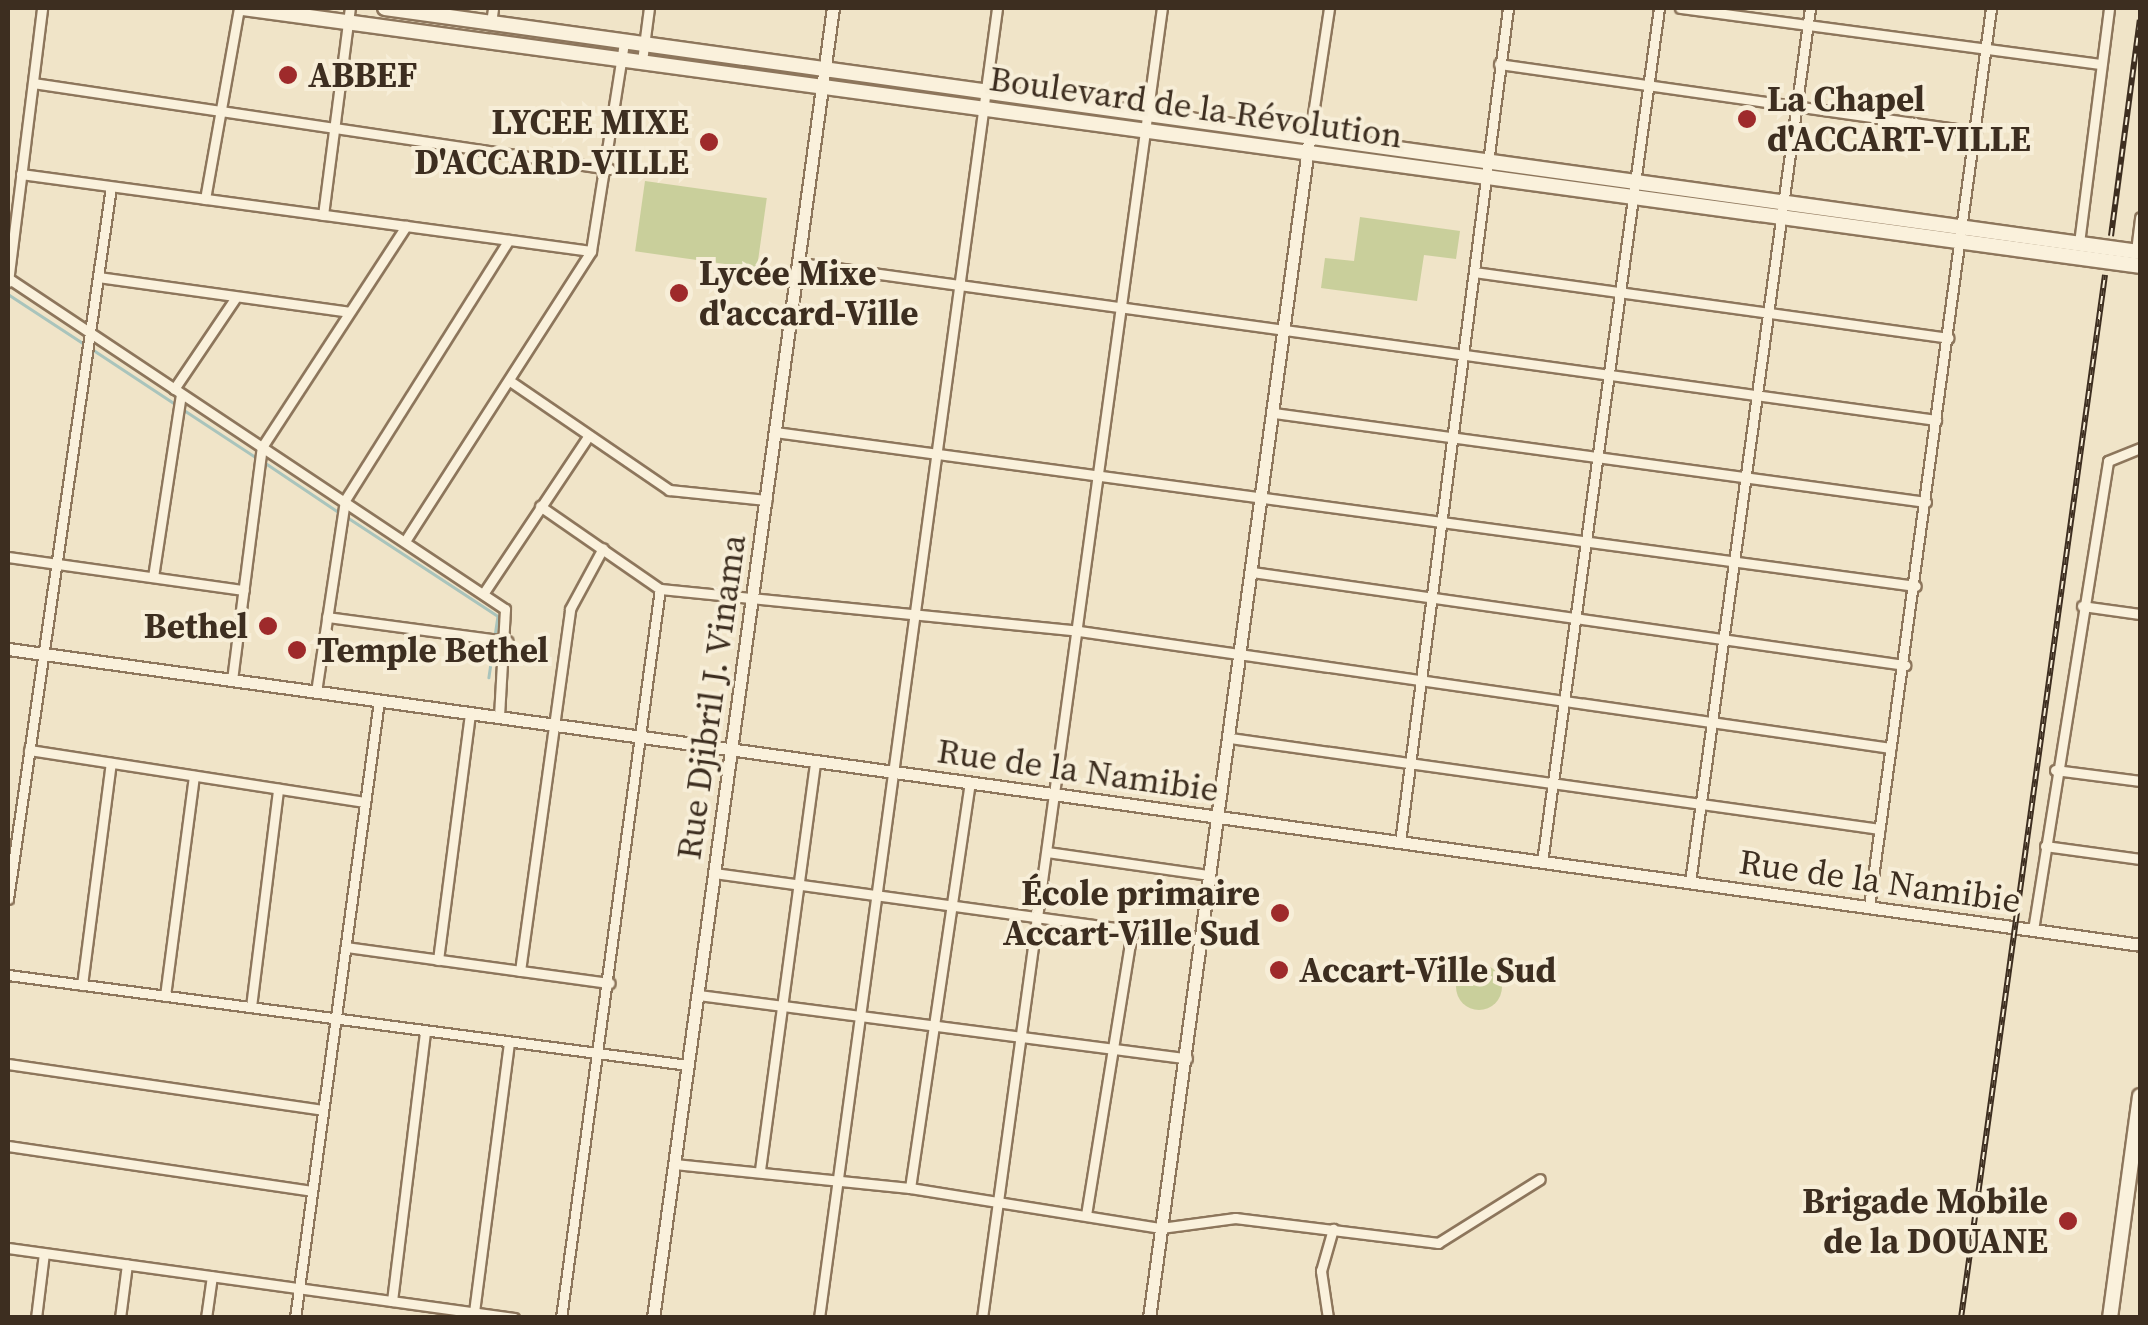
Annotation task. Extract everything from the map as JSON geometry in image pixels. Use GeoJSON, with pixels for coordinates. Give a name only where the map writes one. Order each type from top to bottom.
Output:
{"type":"FeatureCollection","features":[{"type":"Feature","properties":{"kind":"main road","name":"Boulevard de la Révolution"},"geometry":{"type":"LineString","coordinates":[[241,8],[349,15],[823,77],[1142,110],[1784,200],[1960,235],[2139,256]]}},
{"type":"Feature","properties":{"kind":"main road","name":"Boulevard de la Révolution"},"geometry":{"type":"LineString","coordinates":[[386,8],[492,16],[623,51]]}},
{"type":"Feature","properties":{"kind":"main road","name":"Boulevard de la Révolution"},"geometry":{"type":"LineString","coordinates":[[823,77],[984,108],[1782,219],[2079,243],[2139,256]]}},
{"type":"Feature","properties":{"kind":"main road"},"geometry":{"type":"LineString","coordinates":[[2110,1318],[2140,1096]]}},
{"type":"Feature","properties":{"kind":"street"},"geometry":{"type":"LineString","coordinates":[[42,8],[8,280],[485,591],[508,614],[499,717]]}},
{"type":"Feature","properties":{"kind":"street"},"geometry":{"type":"LineString","coordinates":[[205,200],[241,8]]}},
{"type":"Feature","properties":{"kind":"street"},"geometry":{"type":"LineString","coordinates":[[643,54],[649,8]]}},
{"type":"Feature","properties":{"kind":"street","name":"Rue Djibril J. Vinama"},"geometry":{"type":"LineString","coordinates":[[653,1318],[833,8]]}},
{"type":"Feature","properties":{"kind":"street"},"geometry":{"type":"LineString","coordinates":[[819,1318],[834,1180],[996,8]]}},
{"type":"Feature","properties":{"kind":"street"},"geometry":{"type":"LineString","coordinates":[[982,1318],[1100,478],[1142,110],[1162,8]]}},
{"type":"Feature","properties":{"kind":"street"},"geometry":{"type":"LineString","coordinates":[[1149,1318],[1329,8]]}},
{"type":"Feature","properties":{"kind":"street"},"geometry":{"type":"LineString","coordinates":[[1400,842],[1508,8]]}},
{"type":"Feature","properties":{"kind":"street"},"geometry":{"type":"LineString","coordinates":[[1542,862],[1658,8]]}},
{"type":"Feature","properties":{"kind":"street"},"geometry":{"type":"LineString","coordinates":[[1680,8],[2101,64]]}},
{"type":"Feature","properties":{"kind":"street"},"geometry":{"type":"LineString","coordinates":[[1690,882],[1810,8]]}},
{"type":"Feature","properties":{"kind":"street"},"geometry":{"type":"LineString","coordinates":[[1869,907],[1916,586],[1992,8]]}},
{"type":"Feature","properties":{"kind":"street"},"geometry":{"type":"LineString","coordinates":[[2079,243],[2109,8]]}},
{"type":"Feature","properties":{"kind":"street"},"geometry":{"type":"LineString","coordinates":[[323,215],[349,15]]}},
{"type":"Feature","properties":{"kind":"street"},"geometry":{"type":"LineString","coordinates":[[408,538],[591,252],[610,168],[623,51]]}},
{"type":"Feature","properties":{"kind":"street"},"geometry":{"type":"LineString","coordinates":[[1499,64],[1976,132]]}},
{"type":"Feature","properties":{"kind":"street"},"geometry":{"type":"LineString","coordinates":[[33,83],[335,124],[610,168]]}},
{"type":"Feature","properties":{"kind":"street"},"geometry":{"type":"LineString","coordinates":[[21,174],[591,252]]}},
{"type":"Feature","properties":{"kind":"street"},"geometry":{"type":"LineString","coordinates":[[8,899],[112,187]]}},
{"type":"Feature","properties":{"kind":"street"},"geometry":{"type":"LineString","coordinates":[[2139,256],[2140,217]]}},
{"type":"Feature","properties":{"kind":"street"},"geometry":{"type":"LineString","coordinates":[[232,680],[262,447],[406,226]]}},
{"type":"Feature","properties":{"kind":"street"},"geometry":{"type":"LineString","coordinates":[[316,692],[345,500],[509,240]]}},
{"type":"Feature","properties":{"kind":"street"},"geometry":{"type":"LineString","coordinates":[[800,263],[1286,325],[1936,420]]}},
{"type":"Feature","properties":{"kind":"street"},"geometry":{"type":"LineString","coordinates":[[1474,272],[1948,338]]}},
{"type":"Feature","properties":{"kind":"street"},"geometry":{"type":"LineString","coordinates":[[98,277],[349,312]]}},
{"type":"Feature","properties":{"kind":"street"},"geometry":{"type":"LineString","coordinates":[[153,577],[177,391],[236,297]]}},
{"type":"Feature","properties":{"kind":"street"},"geometry":{"type":"LineString","coordinates":[[510,380],[669,490],[766,500]]}},
{"type":"Feature","properties":{"kind":"street"},"geometry":{"type":"LineString","coordinates":[[1274,413],[1926,502]]}},
{"type":"Feature","properties":{"kind":"street"},"geometry":{"type":"LineString","coordinates":[[775,432],[1440,525],[1916,586]]}},
{"type":"Feature","properties":{"kind":"street"},"geometry":{"type":"LineString","coordinates":[[485,591],[589,435]]}},
{"type":"Feature","properties":{"kind":"street"},"geometry":{"type":"LineString","coordinates":[[2033,930],[2055,770],[2108,461],[2140,448]]}},
{"type":"Feature","properties":{"kind":"street"},"geometry":{"type":"LineString","coordinates":[[540,506],[660,589],[752,594],[1079,630],[1891,748]]}},
{"type":"Feature","properties":{"kind":"street"},"geometry":{"type":"LineString","coordinates":[[520,971],[570,609],[604,548]]}},
{"type":"Feature","properties":{"kind":"street"},"geometry":{"type":"LineString","coordinates":[[8,557],[244,590]]}},
{"type":"Feature","properties":{"kind":"street"},"geometry":{"type":"LineString","coordinates":[[1252,572],[1905,665]]}},
{"type":"Feature","properties":{"kind":"street"},"geometry":{"type":"LineString","coordinates":[[561,1318],[601,1054],[660,589]]}},
{"type":"Feature","properties":{"kind":"street"},"geometry":{"type":"LineString","coordinates":[[2082,606],[2140,614]]}},
{"type":"Feature","properties":{"kind":"street"},"geometry":{"type":"LineString","coordinates":[[328,618],[508,642]]}},
{"type":"Feature","properties":{"kind":"street","name":"Rue de la Namibie"},"geometry":{"type":"LineString","coordinates":[[8,649],[2140,945]]}},
{"type":"Feature","properties":{"kind":"street"},"geometry":{"type":"LineString","coordinates":[[295,1318],[380,700]]}},
{"type":"Feature","properties":{"kind":"street"},"geometry":{"type":"LineString","coordinates":[[438,960],[470,714]]}},
{"type":"Feature","properties":{"kind":"street"},"geometry":{"type":"LineString","coordinates":[[1230,738],[1880,829]]}},
{"type":"Feature","properties":{"kind":"street"},"geometry":{"type":"LineString","coordinates":[[29,750],[366,802]]}},
{"type":"Feature","properties":{"kind":"street"},"geometry":{"type":"LineString","coordinates":[[760,1170],[815,761]]}},
{"type":"Feature","properties":{"kind":"street"},"geometry":{"type":"LineString","coordinates":[[82,985],[112,763]]}},
{"type":"Feature","properties":{"kind":"street"},"geometry":{"type":"LineString","coordinates":[[2055,770],[2140,781]]}},
{"type":"Feature","properties":{"kind":"street"},"geometry":{"type":"LineString","coordinates":[[165,996],[194,776]]}},
{"type":"Feature","properties":{"kind":"street"},"geometry":{"type":"LineString","coordinates":[[910,1188],[970,782]]}},
{"type":"Feature","properties":{"kind":"street"},"geometry":{"type":"LineString","coordinates":[[250,1008],[278,789]]}},
{"type":"Feature","properties":{"kind":"street"},"geometry":{"type":"LineString","coordinates":[[2045,846],[2140,860]]}},
{"type":"Feature","properties":{"kind":"street"},"geometry":{"type":"LineString","coordinates":[[1047,852],[1210,875]]}},
{"type":"Feature","properties":{"kind":"street"},"geometry":{"type":"LineString","coordinates":[[714,872],[1202,940]]}},
{"type":"Feature","properties":{"kind":"street"},"geometry":{"type":"LineString","coordinates":[[1086,1216],[1132,930]]}},
{"type":"Feature","properties":{"kind":"street"},"geometry":{"type":"LineString","coordinates":[[346,947],[610,983]]}},
{"type":"Feature","properties":{"kind":"street"},"geometry":{"type":"LineString","coordinates":[[8,975],[688,1065]]}},
{"type":"Feature","properties":{"kind":"street"},"geometry":{"type":"LineString","coordinates":[[699,996],[1187,1058]]}},
{"type":"Feature","properties":{"kind":"street"},"geometry":{"type":"LineString","coordinates":[[392,1301],[426,1031]]}},
{"type":"Feature","properties":{"kind":"street"},"geometry":{"type":"LineString","coordinates":[[474,1312],[509,1042]]}},
{"type":"Feature","properties":{"kind":"street"},"geometry":{"type":"LineString","coordinates":[[8,1064],[324,1110]]}},
{"type":"Feature","properties":{"kind":"street"},"geometry":{"type":"LineString","coordinates":[[8,1146],[312,1191]]}},
{"type":"Feature","properties":{"kind":"street"},"geometry":{"type":"LineString","coordinates":[[674,1164],[910,1188],[1162,1228],[1235,1218],[1438,1243],[1540,1179]]}},
{"type":"Feature","properties":{"kind":"street"},"geometry":{"type":"LineString","coordinates":[[1328,1318],[1322,1271],[1333,1229]]}},
{"type":"Feature","properties":{"kind":"street"},"geometry":{"type":"LineString","coordinates":[[8,1248],[514,1318]]}},
{"type":"Feature","properties":{"kind":"street"},"geometry":{"type":"LineString","coordinates":[[36,1318],[44,1253]]}},
{"type":"Feature","properties":{"kind":"street"},"geometry":{"type":"LineString","coordinates":[[120,1318],[127,1264]]}},
{"type":"Feature","properties":{"kind":"street"},"geometry":{"type":"LineString","coordinates":[[206,1318],[212,1276]]}},
{"type":"Feature","properties":{"kind":"green space"},"geometry":{"type":"Polygon","coordinates":[[[645,181],[767,198],[757,268],[635,251],[645,181]]]}},
{"type":"Feature","properties":{"kind":"green space"},"geometry":{"type":"Polygon","coordinates":[[[1360,217],[1460,231],[1456,259],[1424,255],[1417,301],[1321,288],[1325,258],[1354,261],[1360,217]]]}},
{"type":"Feature","properties":{"kind":"green space"},"geometry":{"type":"Polygon","coordinates":[[[1479,964],[1495,971],[1502,987],[1495,1003],[1479,1010],[1463,1003],[1456,987],[1463,971],[1479,964]]]}},
{"type":"Feature","properties":{"kind":"waterway"},"geometry":{"type":"LineString","coordinates":[[8,294],[86,345]]}},
{"type":"Feature","properties":{"kind":"waterway"},"geometry":{"type":"LineString","coordinates":[[92,349],[178,406]]}},
{"type":"Feature","properties":{"kind":"waterway"},"geometry":{"type":"LineString","coordinates":[[184,410],[257,458]]}},
{"type":"Feature","properties":{"kind":"waterway"},"geometry":{"type":"LineString","coordinates":[[264,462],[340,513]]}},
{"type":"Feature","properties":{"kind":"waterway"},"geometry":{"type":"LineString","coordinates":[[347,517],[498,616],[489,677]]}},
{"type":"Feature","properties":{"kind":"railway"},"geometry":{"type":"LineString","coordinates":[[2111,236],[2140,20]]}},
{"type":"Feature","properties":{"kind":"railway"},"geometry":{"type":"LineString","coordinates":[[1961,1318],[2105,275]]}},
{"type":"Feature","properties":{"kind":"place","name":"ABBEF"},"geometry":{"type":"Point","coordinates":[288,75]}},
{"type":"Feature","properties":{"kind":"place","name":"La Chapel d'ACCART-VILLE"},"geometry":{"type":"Point","coordinates":[1747,119]}},
{"type":"Feature","properties":{"kind":"place","name":"LYCEE MIXE D'ACCARD-VILLE"},"geometry":{"type":"Point","coordinates":[709,142]}},
{"type":"Feature","properties":{"kind":"place","name":"Lycée Mixe d'accard-Ville"},"geometry":{"type":"Point","coordinates":[679,293]}},
{"type":"Feature","properties":{"kind":"place","name":"Bethel"},"geometry":{"type":"Point","coordinates":[268,626]}},
{"type":"Feature","properties":{"kind":"place","name":"Temple Bethel"},"geometry":{"type":"Point","coordinates":[297,650]}},
{"type":"Feature","properties":{"kind":"place","name":"École primaire Accart-Ville Sud"},"geometry":{"type":"Point","coordinates":[1280,913]}},
{"type":"Feature","properties":{"kind":"place","name":"Accart-Ville Sud"},"geometry":{"type":"Point","coordinates":[1279,970]}},
{"type":"Feature","properties":{"kind":"place","name":"Brigade Mobile de la DOUANE"},"geometry":{"type":"Point","coordinates":[2068,1221]}}]}
